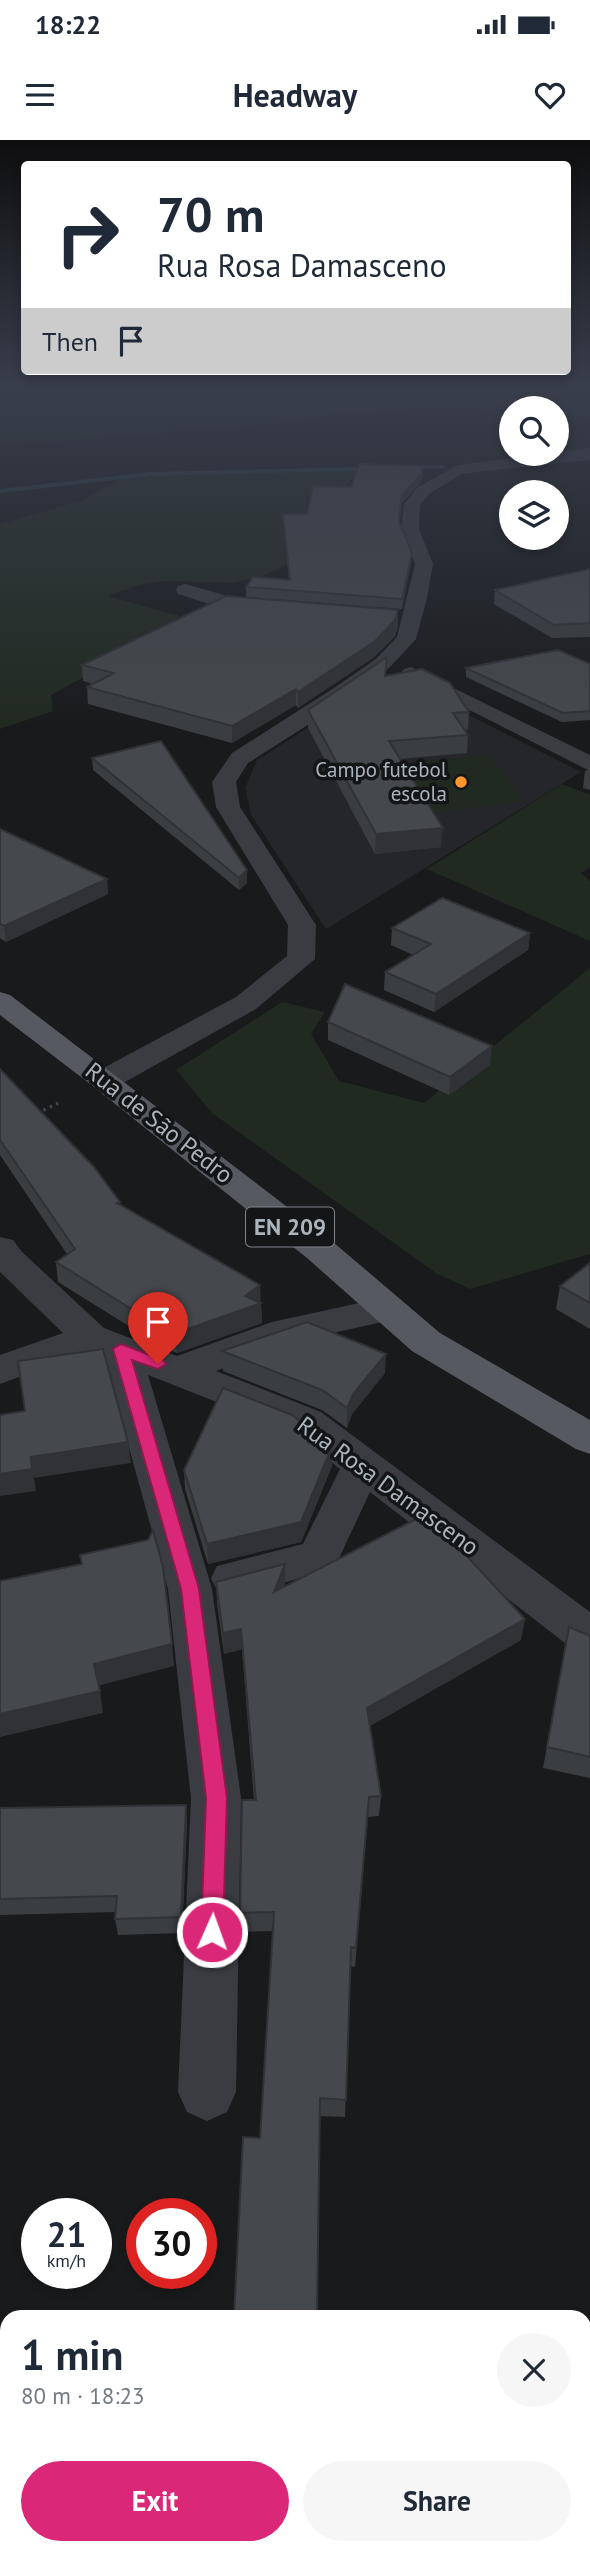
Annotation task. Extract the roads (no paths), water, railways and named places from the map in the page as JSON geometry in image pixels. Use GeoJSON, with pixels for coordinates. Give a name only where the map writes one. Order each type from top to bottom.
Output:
{"type":"FeatureCollection","features":[{"type":"Feature","properties":{"kind":"main road","name":"Rua de São Pedro"},"geometry":{"type":"LineString","coordinates":[[0,1001],[106,1080],[320,1250],[426,1342],[590,1439]]}},
{"type":"Feature","properties":{"kind":"street"},"geometry":{"type":"LineString","coordinates":[[106,1080],[246,1003],[301,959],[302,925],[228,807],[224,782],[240,758],[342,693],[383,663],[407,639],[406,617],[424,564],[410,530],[413,502]]}},
{"type":"Feature","properties":{"kind":"street"},"geometry":{"type":"LineString","coordinates":[[185,590],[237,605],[291,609]]}},
{"type":"Feature","properties":{"kind":"street"},"geometry":{"type":"LineString","coordinates":[[383,663],[426,678],[590,764]]}},
{"type":"Feature","properties":{"kind":"street","name":"Rua Rosa Damasceno"},"geometry":{"type":"LineString","coordinates":[[0,1248],[9,1260],[105,1343],[307,1422],[590,1637]]}},
{"type":"Feature","properties":{"kind":"street"},"geometry":{"type":"LineString","coordinates":[[176,1371],[285,1331],[387,1309]]}},
{"type":"Feature","properties":{"kind":"street"},"geometry":{"type":"LineString","coordinates":[[0,1370],[105,1343],[190,1589],[216,1798],[207,2092]]}},
{"type":"Feature","properties":{"kind":"street"},"geometry":{"type":"LineString","coordinates":[[190,1589],[317,1557],[363,1464]]}},
{"type":"Feature","properties":{"kind":"place","name":"Campo futebol escola"},"geometry":{"type":"Point","coordinates":[461,782]}}]}
